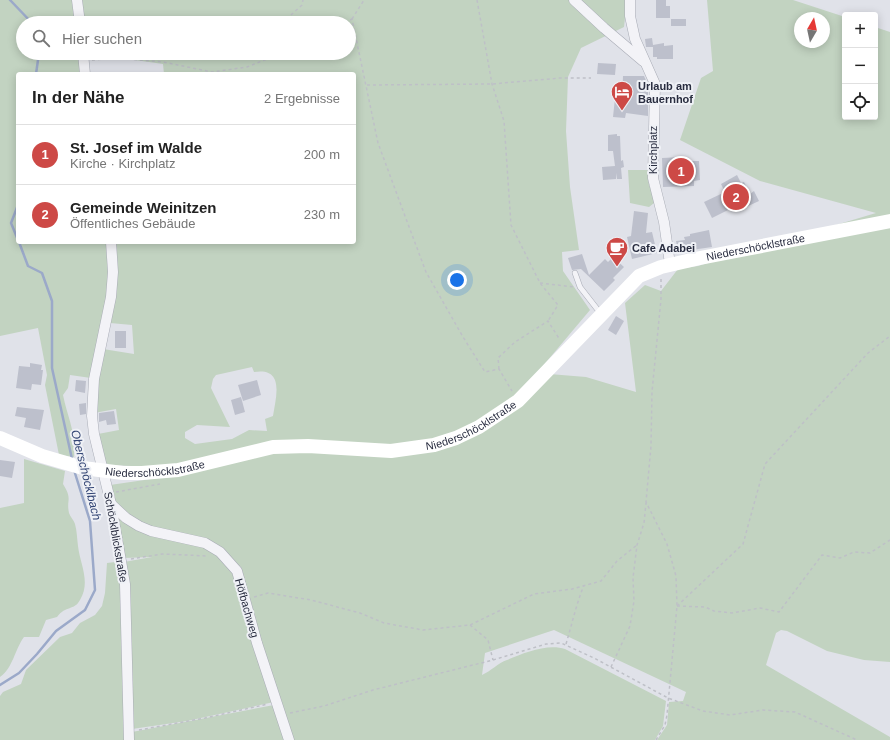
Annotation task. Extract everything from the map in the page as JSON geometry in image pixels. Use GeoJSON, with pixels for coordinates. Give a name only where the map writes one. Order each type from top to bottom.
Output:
{"type":"FeatureCollection","features":[{"type":"Feature","properties":{"kind":"main road","name":"Niederschöcklstraße"},"geometry":{"type":"LineString","coordinates":[[0,438],[30,454],[83,468],[104,471],[142,473],[178,470],[274,447],[308,446],[391,451],[420,447],[456,438],[479,427],[518,402],[639,276],[665,269],[890,221]]}},
{"type":"Feature","properties":{"kind":"street"},"geometry":{"type":"LineString","coordinates":[[77,0],[79,16]]}},
{"type":"Feature","properties":{"kind":"street"},"geometry":{"type":"LineString","coordinates":[[574,0],[644,62]]}},
{"type":"Feature","properties":{"kind":"street","name":"Kirchplatz"},"geometry":{"type":"LineString","coordinates":[[630,0],[630,16],[635,39],[655,84],[653,178],[664,222],[665,269]]}},
{"type":"Feature","properties":{"kind":"street"},"geometry":{"type":"LineString","coordinates":[[626,47],[631,45],[635,39]]}},
{"type":"Feature","properties":{"kind":"street"},"geometry":{"type":"LineString","coordinates":[[84,60],[85,72]]}},
{"type":"Feature","properties":{"kind":"street","name":"Schöcklblickstraße"},"geometry":{"type":"LineString","coordinates":[[111,244],[113,272],[111,297],[94,379],[92,406],[94,434],[111,504],[121,560],[127,607],[129,736]]}},
{"type":"Feature","properties":{"kind":"street","name":"Höfbachweg"},"geometry":{"type":"LineString","coordinates":[[111,504],[126,518],[139,526],[152,531],[205,543],[227,558],[237,571],[257,643],[289,740]]}},
{"type":"Feature","properties":{"kind":"lane"},"geometry":{"type":"LineString","coordinates":[[575,273],[580,287],[601,314]]}},
{"type":"Feature","properties":{"kind":"path"},"geometry":{"type":"LineString","coordinates":[[290,16],[302,5],[303,0]]}},
{"type":"Feature","properties":{"kind":"path"},"geometry":{"type":"LineString","coordinates":[[354,16],[364,0]]}},
{"type":"Feature","properties":{"kind":"path"},"geometry":{"type":"LineString","coordinates":[[477,0],[492,84],[504,121],[511,225],[540,283],[558,305],[548,321],[515,342],[498,358],[499,370],[518,402]]}},
{"type":"Feature","properties":{"kind":"path"},"geometry":{"type":"LineString","coordinates":[[356,37],[378,143],[426,272],[485,372],[499,370]]}},
{"type":"Feature","properties":{"kind":"path"},"geometry":{"type":"LineString","coordinates":[[138,60],[163,62],[212,72],[247,67],[264,60]]}},
{"type":"Feature","properties":{"kind":"path"},"geometry":{"type":"LineString","coordinates":[[367,85],[492,84],[560,78],[591,78]]}},
{"type":"Feature","properties":{"kind":"path"},"geometry":{"type":"LineString","coordinates":[[611,667],[630,626],[634,601],[633,578],[636,545],[644,523],[651,446],[652,392],[665,269]]}},
{"type":"Feature","properties":{"kind":"path"},"geometry":{"type":"LineString","coordinates":[[540,283],[580,287]]}},
{"type":"Feature","properties":{"kind":"path"},"geometry":{"type":"LineString","coordinates":[[548,321],[567,351]]}},
{"type":"Feature","properties":{"kind":"path"},"geometry":{"type":"LineString","coordinates":[[677,606],[742,544],[765,464],[868,353],[890,336]]}},
{"type":"Feature","properties":{"kind":"path"},"geometry":{"type":"LineString","coordinates":[[108,493],[162,483]]}},
{"type":"Feature","properties":{"kind":"path"},"geometry":{"type":"LineString","coordinates":[[646,502],[667,544],[676,576],[677,606],[665,725],[656,740]]}},
{"type":"Feature","properties":{"kind":"path"},"geometry":{"type":"LineString","coordinates":[[677,606],[705,607],[714,611],[732,613],[760,608],[779,612],[822,555],[840,558],[854,552],[870,553],[890,540]]}},
{"type":"Feature","properties":{"kind":"path"},"geometry":{"type":"LineString","coordinates":[[245,600],[268,593],[310,600],[360,612],[384,624],[424,630],[470,625],[534,594],[572,589],[601,580],[618,561],[636,545]]}},
{"type":"Feature","properties":{"kind":"path"},"geometry":{"type":"LineString","coordinates":[[121,560],[162,554],[227,558]]}},
{"type":"Feature","properties":{"kind":"path"},"geometry":{"type":"LineString","coordinates":[[565,645],[574,619],[574,611],[584,585]]}},
{"type":"Feature","properties":{"kind":"path"},"geometry":{"type":"LineString","coordinates":[[470,625],[488,640],[493,660]]}},
{"type":"Feature","properties":{"kind":"path"},"geometry":{"type":"LineString","coordinates":[[282,715],[324,706],[373,690],[493,660],[546,644],[561,643],[611,667],[668,698],[703,711],[719,714],[763,710],[795,712],[856,740]]}},
{"type":"Feature","properties":{"kind":"path"},"geometry":{"type":"LineString","coordinates":[[129,736],[277,702]]}},
{"type":"Feature","properties":{"kind":"green space"},"geometry":{"type":"Polygon","coordinates":[[[0,0],[73,0],[75,16],[16,16],[16,60],[80,60],[81,72],[16,72],[16,244],[107,244],[109,284],[91,378],[70,375],[68,388],[63,395],[73,433],[74,457],[59,455],[45,385],[47,375],[38,328],[0,336],[0,0]]]}},
{"type":"Feature","properties":{"kind":"green space"},"geometry":{"type":"Polygon","coordinates":[[[79,0],[627,0],[624,27],[581,48],[568,77],[566,131],[570,187],[579,250],[562,252],[563,271],[590,310],[537,373],[586,377],[636,392],[625,303],[645,285],[661,291],[678,269],[698,266],[876,213],[760,181],[680,140],[701,78],[713,71],[707,0],[793,0],[830,12],[794,12],[794,48],[830,48],[830,12],[842,16],[842,120],[878,120],[878,28],[890,32],[890,662],[864,660],[827,651],[787,631],[781,630],[776,633],[766,665],[890,737],[890,740],[657,740],[667,725],[669,702],[683,701],[686,692],[554,630],[485,653],[482,675],[504,661],[528,652],[551,647],[565,649],[666,701],[663,726],[655,740],[292,740],[253,613],[241,567],[229,561],[234,570],[274,702],[187,721],[132,729],[124,562],[152,557],[124,558],[110,485],[165,477],[154,467],[109,465],[106,463],[98,434],[119,430],[116,409],[94,413],[103,349],[134,354],[132,325],[110,323],[113,244],[356,244],[356,72],[164,72],[163,64],[135,60],[356,60],[356,16],[82,16],[79,0]],[[252,367],[216,375],[213,379],[211,388],[230,427],[197,425],[185,432],[185,438],[195,444],[232,439],[249,430],[267,431],[265,419],[273,416],[276,400],[276,385],[270,374],[264,372],[254,372],[252,367]]]}},
{"type":"Feature","properties":{"kind":"green space"},"geometry":{"type":"Polygon","coordinates":[[[628,170],[648,170],[649,185],[654,196],[654,203],[649,207],[630,203],[628,170]]]}},
{"type":"Feature","properties":{"kind":"green space"},"geometry":{"type":"Polygon","coordinates":[[[24,459],[65,471],[63,484],[69,497],[69,513],[76,527],[85,586],[80,600],[75,606],[60,613],[57,617],[46,620],[39,637],[24,637],[8,669],[0,677],[0,508],[24,503],[24,459]]]}},
{"type":"Feature","properties":{"kind":"green space"},"geometry":{"type":"Polygon","coordinates":[[[115,562],[121,582],[125,740],[0,740],[0,696],[3,692],[21,684],[26,670],[60,637],[72,633],[80,623],[95,615],[102,606],[105,593],[107,563],[115,562]]]}},
{"type":"Feature","properties":{"kind":"green space"},"geometry":{"type":"Polygon","coordinates":[[[274,705],[285,740],[132,740],[132,732],[274,705]]]}},
{"type":"Feature","properties":{"kind":"building"},"geometry":{"type":"Polygon","coordinates":[[[656,0],[666,0],[666,6],[670,6],[670,18],[656,18],[656,0]]]}},
{"type":"Feature","properties":{"kind":"building"},"geometry":{"type":"Polygon","coordinates":[[[671,19],[686,19],[686,26],[671,26],[671,19]]]}},
{"type":"Feature","properties":{"kind":"building"},"geometry":{"type":"Polygon","coordinates":[[[652,38],[653,45],[664,43],[664,46],[673,45],[673,59],[657,59],[657,57],[653,57],[653,47],[646,47],[645,39],[652,38]]]}},
{"type":"Feature","properties":{"kind":"building"},"geometry":{"type":"Polygon","coordinates":[[[598,63],[616,64],[615,75],[597,74],[598,63]]]}},
{"type":"Feature","properties":{"kind":"building"},"geometry":{"type":"Polygon","coordinates":[[[623,76],[644,76],[648,85],[648,116],[626,113],[625,118],[613,117],[615,98],[622,99],[623,76]]]}},
{"type":"Feature","properties":{"kind":"building"},"geometry":{"type":"Polygon","coordinates":[[[617,134],[617,136],[620,136],[621,161],[623,160],[624,167],[621,168],[622,179],[617,179],[616,173],[616,179],[603,180],[602,167],[615,166],[613,151],[608,151],[608,135],[617,134]]]}},
{"type":"Feature","properties":{"kind":"building"},"geometry":{"type":"Polygon","coordinates":[[[682,157],[682,160],[688,159],[688,161],[699,161],[700,180],[694,181],[694,186],[663,187],[662,158],[682,157]]]}},
{"type":"Feature","properties":{"kind":"building"},"geometry":{"type":"Polygon","coordinates":[[[737,175],[741,183],[744,182],[750,194],[754,191],[759,201],[744,208],[742,203],[712,218],[704,202],[725,192],[721,184],[737,175]]]}},
{"type":"Feature","properties":{"kind":"building"},"geometry":{"type":"Polygon","coordinates":[[[634,211],[648,213],[646,233],[652,232],[657,253],[632,259],[627,237],[631,236],[634,211]]]}},
{"type":"Feature","properties":{"kind":"building"},"geometry":{"type":"Polygon","coordinates":[[[709,230],[712,247],[678,252],[676,241],[685,240],[684,237],[690,236],[690,234],[709,230]]]}},
{"type":"Feature","properties":{"kind":"building"},"geometry":{"type":"Polygon","coordinates":[[[582,254],[589,275],[605,259],[608,262],[613,257],[624,267],[613,278],[615,280],[604,291],[581,269],[572,270],[568,258],[582,254]]]}},
{"type":"Feature","properties":{"kind":"building"},"geometry":{"type":"Polygon","coordinates":[[[616,316],[624,321],[616,335],[608,330],[616,316]]]}},
{"type":"Feature","properties":{"kind":"building"},"geometry":{"type":"Polygon","coordinates":[[[115,331],[126,331],[126,348],[115,348],[115,331]]]}},
{"type":"Feature","properties":{"kind":"building"},"geometry":{"type":"Polygon","coordinates":[[[30,363],[42,365],[41,370],[43,370],[41,385],[32,384],[31,390],[16,388],[19,366],[30,367],[30,363]]]}},
{"type":"Feature","properties":{"kind":"building"},"geometry":{"type":"Polygon","coordinates":[[[76,380],[86,381],[85,393],[75,391],[76,380]]]}},
{"type":"Feature","properties":{"kind":"building"},"geometry":{"type":"Polygon","coordinates":[[[257,380],[261,395],[243,401],[238,385],[257,380]]]}},
{"type":"Feature","properties":{"kind":"building"},"geometry":{"type":"Polygon","coordinates":[[[241,397],[245,412],[235,415],[231,400],[241,397]]]}},
{"type":"Feature","properties":{"kind":"building"},"geometry":{"type":"Polygon","coordinates":[[[86,403],[86,414],[80,415],[79,404],[86,403]]]}},
{"type":"Feature","properties":{"kind":"building"},"geometry":{"type":"Polygon","coordinates":[[[17,407],[44,410],[40,430],[24,427],[26,418],[15,416],[17,407]]]}},
{"type":"Feature","properties":{"kind":"building"},"geometry":{"type":"Polygon","coordinates":[[[114,411],[116,424],[107,425],[106,420],[99,422],[99,413],[114,411]]]}},
{"type":"Feature","properties":{"kind":"building"},"geometry":{"type":"Polygon","coordinates":[[[0,460],[15,462],[12,478],[0,476],[0,460]]]}},
{"type":"Feature","properties":{"kind":"waterway","name":"Oberschöcklbach"},"geometry":{"type":"LineString","coordinates":[[10,0],[25,16]]}},
{"type":"Feature","properties":{"kind":"waterway","name":"Oberschöcklbach"},"geometry":{"type":"LineString","coordinates":[[36,72],[38,60]]}},
{"type":"Feature","properties":{"kind":"waterway","name":"Oberschöcklbach"},"geometry":{"type":"LineString","coordinates":[[16,210],[11,223],[16,235]]}},
{"type":"Feature","properties":{"kind":"waterway","name":"Oberschöcklbach"},"geometry":{"type":"LineString","coordinates":[[20,244],[28,266],[42,273],[52,301],[52,368],[72,459]]}},
{"type":"Feature","properties":{"kind":"waterway","name":"Oberschöcklbach"},"geometry":{"type":"LineString","coordinates":[[0,685],[19,673],[56,631],[85,610],[95,590],[90,521],[74,470]]}},
{"type":"Feature","properties":{"kind":"place","name":"Urlaub am Bauernhof"},"geometry":{"type":"Point","coordinates":[622,112]}},
{"type":"Feature","properties":{"kind":"place","name":"St. Josef im Walde"},"geometry":{"type":"Point","coordinates":[681,171]}},
{"type":"Feature","properties":{"kind":"place","name":"Gemeinde Weinitzen"},"geometry":{"type":"Point","coordinates":[736,197]}},
{"type":"Feature","properties":{"kind":"place","name":"Cafe Adabei"},"geometry":{"type":"Point","coordinates":[617,268]}}]}
